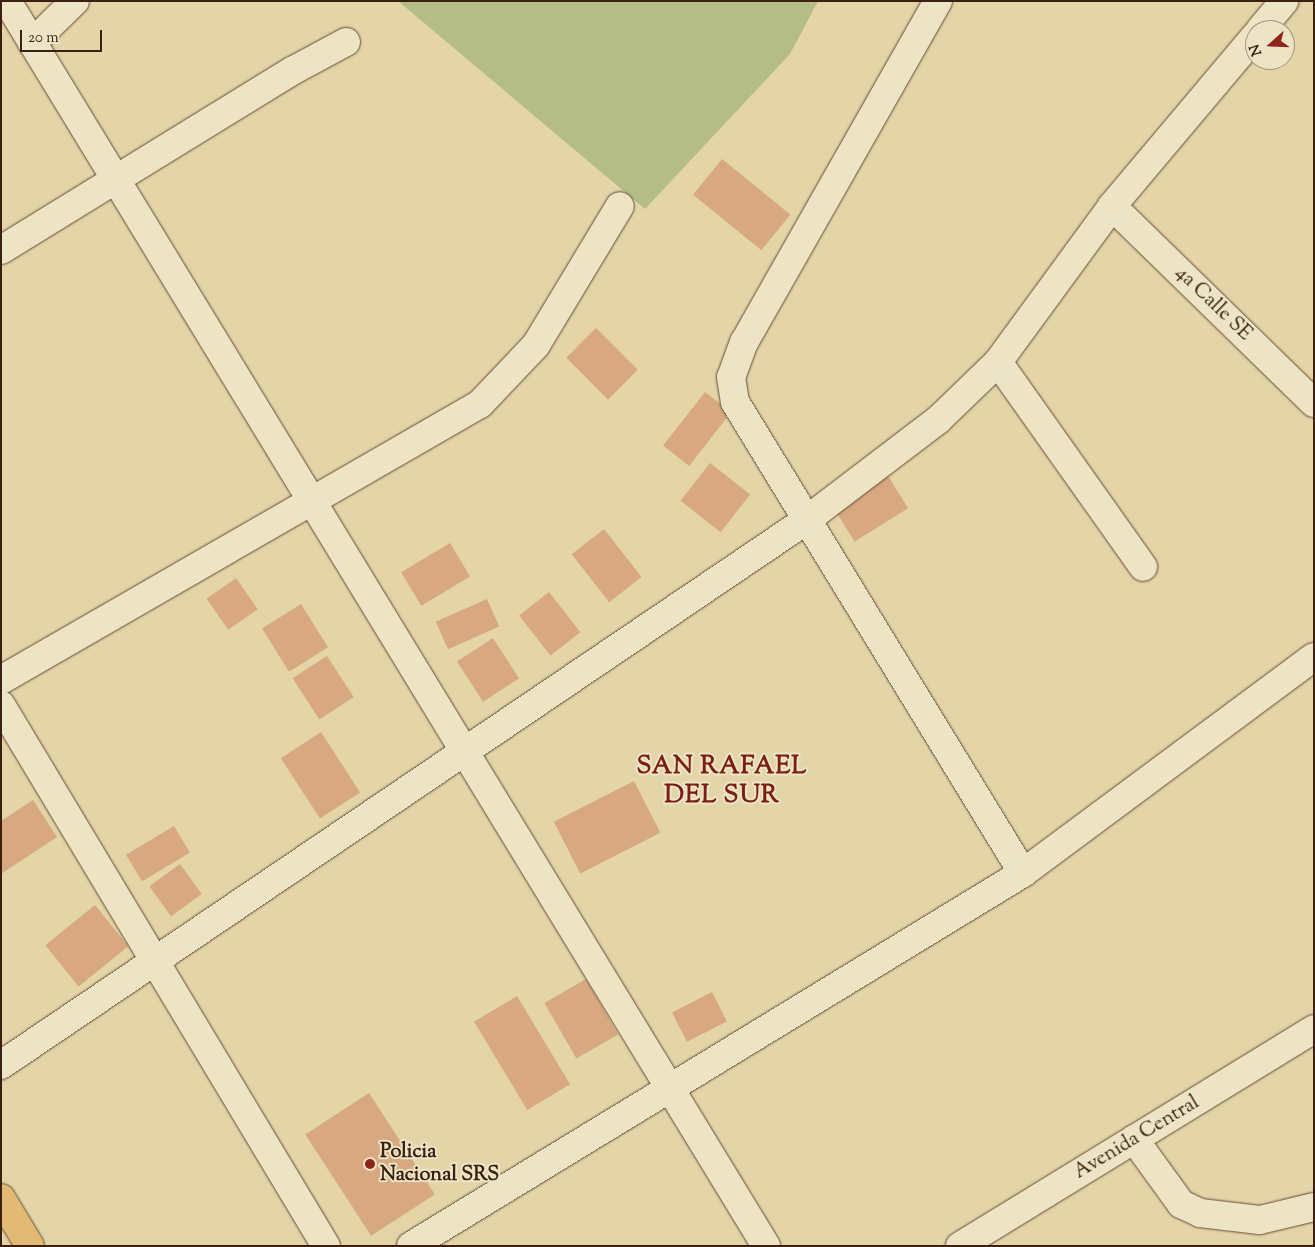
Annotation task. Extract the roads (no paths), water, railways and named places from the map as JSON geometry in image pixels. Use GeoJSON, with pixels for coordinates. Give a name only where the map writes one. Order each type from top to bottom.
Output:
{"type":"FeatureCollection","features":[{"type":"Feature","properties":{"kind":"main road"},"geometry":{"type":"LineString","coordinates":[[1,1198],[30,1246]]}},
{"type":"Feature","properties":{"kind":"street"},"geometry":{"type":"LineString","coordinates":[[6,1],[766,1246]]}},
{"type":"Feature","properties":{"kind":"street"},"geometry":{"type":"LineString","coordinates":[[32,43],[76,1]]}},
{"type":"Feature","properties":{"kind":"street"},"geometry":{"type":"LineString","coordinates":[[938,1],[744,342],[731,377],[735,402],[1023,873]]}},
{"type":"Feature","properties":{"kind":"street"},"geometry":{"type":"LineString","coordinates":[[1268,20],[1284,1]]}},
{"type":"Feature","properties":{"kind":"street"},"geometry":{"type":"LineString","coordinates":[[1,250],[117,182],[294,70],[346,42]]}},
{"type":"Feature","properties":{"kind":"street"},"geometry":{"type":"LineString","coordinates":[[1,1065],[465,753],[808,519],[938,420],[998,362],[1112,206],[1245,48]]}},
{"type":"Feature","properties":{"kind":"street"},"geometry":{"type":"LineString","coordinates":[[1,680],[480,404],[536,345],[620,206]]}},
{"type":"Feature","properties":{"kind":"street","name":"4a Calle SE"},"geometry":{"type":"LineString","coordinates":[[1112,206],[1314,403]]}},
{"type":"Feature","properties":{"kind":"street"},"geometry":{"type":"LineString","coordinates":[[998,362],[1143,567]]}},
{"type":"Feature","properties":{"kind":"street"},"geometry":{"type":"LineString","coordinates":[[411,1246],[671,1090],[1023,873],[1314,657]]}},
{"type":"Feature","properties":{"kind":"street"},"geometry":{"type":"LineString","coordinates":[[1,705],[326,1246]]}},
{"type":"Feature","properties":{"kind":"street","name":"Avenida Central"},"geometry":{"type":"LineString","coordinates":[[960,1246],[1314,1029]]}},
{"type":"Feature","properties":{"kind":"street"},"geometry":{"type":"LineString","coordinates":[[1134,1139],[1181,1204],[1200,1213],[1260,1220],[1314,1207]]}},
{"type":"Feature","properties":{"kind":"place","name":"Policia Nacional SRS"},"geometry":{"type":"Point","coordinates":[370,1164]}},
{"type":"Feature","properties":{"kind":"district","name":"SAN RAFAEL DEL SUR"},"geometry":{"type":"Point","coordinates":[722,782]}}]}
